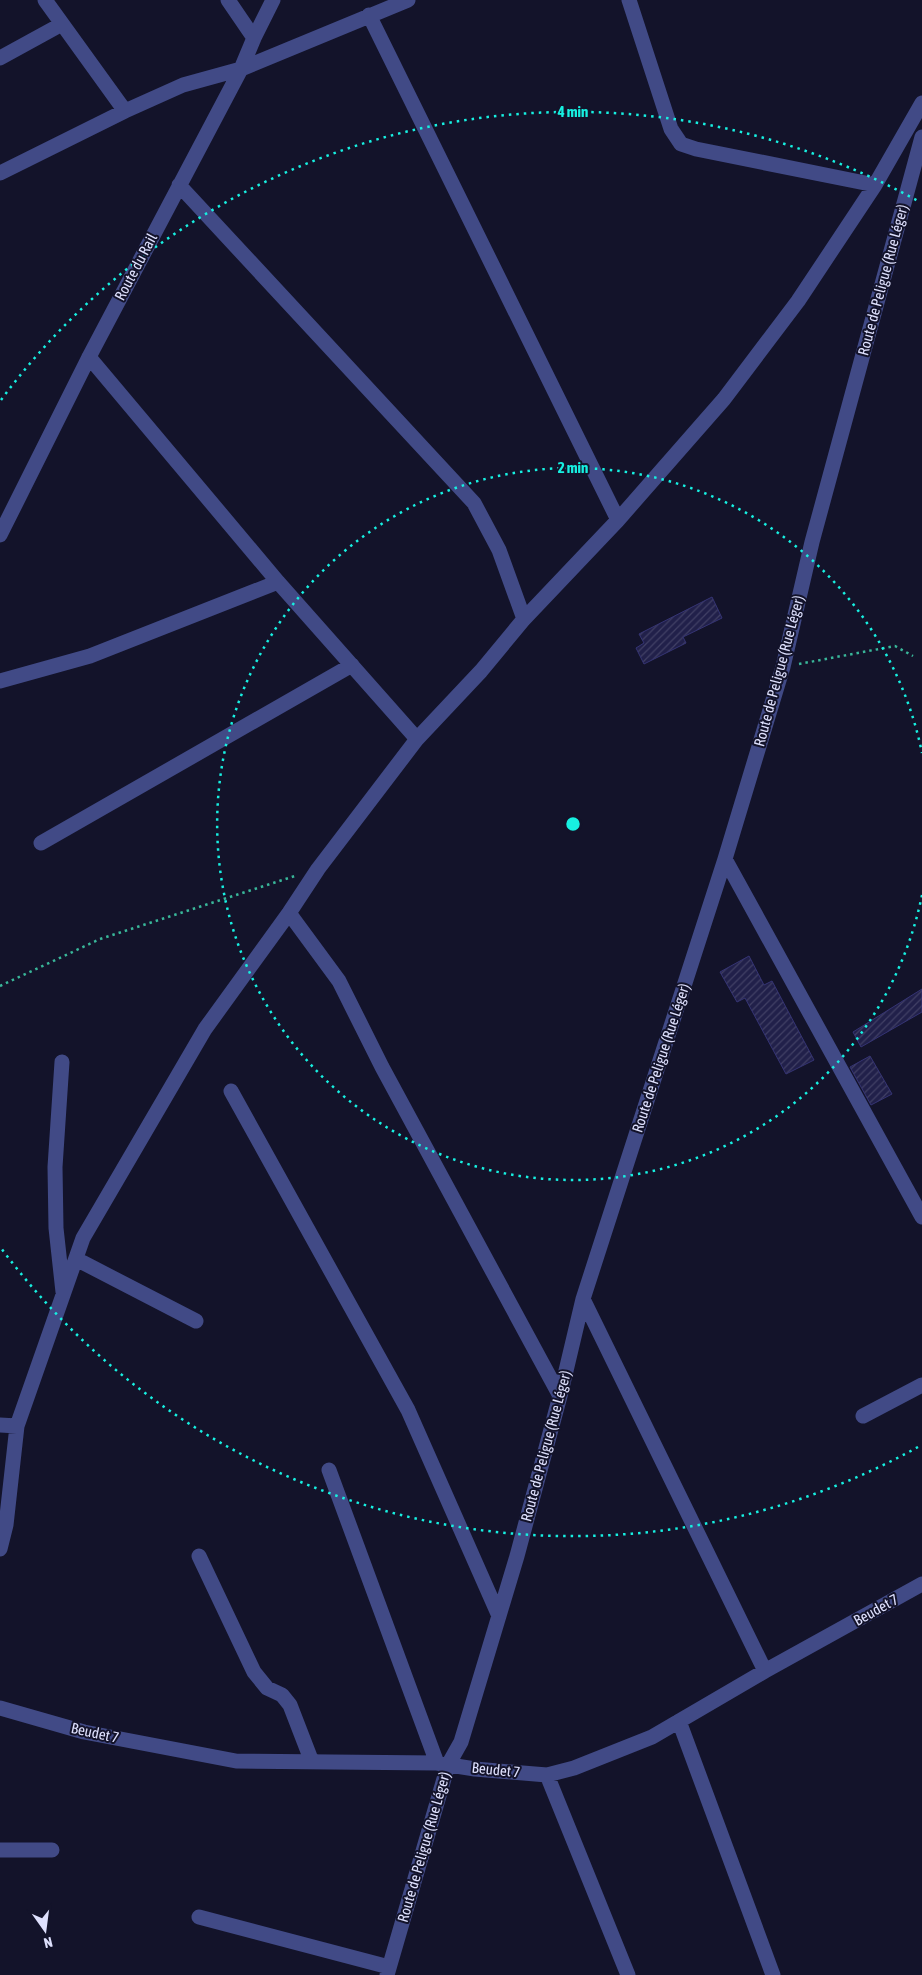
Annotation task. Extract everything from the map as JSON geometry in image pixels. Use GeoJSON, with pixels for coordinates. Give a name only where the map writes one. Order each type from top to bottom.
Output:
{"type":"FeatureCollection","features":[{"type":"Feature","properties":{"kind":"street"},"geometry":{"type":"LineString","coordinates":[[45,0],[125,111]]}},
{"type":"Feature","properties":{"kind":"street"},"geometry":{"type":"LineString","coordinates":[[228,0],[254,38]]}},
{"type":"Feature","properties":{"kind":"street","name":"Route du Rail"},"geometry":{"type":"LineString","coordinates":[[0,535],[89,357],[242,69],[254,38],[273,0]]}},
{"type":"Feature","properties":{"kind":"street"},"geometry":{"type":"LineString","coordinates":[[0,173],[125,111],[183,85],[242,69],[408,0]]}},
{"type":"Feature","properties":{"kind":"street"},"geometry":{"type":"LineString","coordinates":[[629,0],[671,129],[681,144],[696,150],[875,185]]}},
{"type":"Feature","properties":{"kind":"street"},"geometry":{"type":"LineString","coordinates":[[369,15],[618,520]]}},
{"type":"Feature","properties":{"kind":"street"},"geometry":{"type":"LineString","coordinates":[[0,58],[62,24]]}},
{"type":"Feature","properties":{"kind":"street"},"geometry":{"type":"LineString","coordinates":[[0,1549],[6,1525],[17,1426],[83,1238],[205,1029],[289,913],[318,869],[418,739],[481,670],[524,619],[618,520],[724,400],[798,301],[875,185],[922,103]]}},
{"type":"Feature","properties":{"kind":"street","name":"Route de Peligue (Rue Léger)"},"geometry":{"type":"LineString","coordinates":[[388,1971],[443,1764],[461,1742],[499,1616],[560,1396],[583,1299],[725,859],[783,667],[812,542],[922,137]]}},
{"type":"Feature","properties":{"kind":"street"},"geometry":{"type":"LineString","coordinates":[[179,185],[474,503],[499,550],[524,619]]}},
{"type":"Feature","properties":{"kind":"street"},"geometry":{"type":"LineString","coordinates":[[89,357],[278,582],[418,739]]}},
{"type":"Feature","properties":{"kind":"street"},"geometry":{"type":"LineString","coordinates":[[0,681],[90,656],[278,582]]}},
{"type":"Feature","properties":{"kind":"street"},"geometry":{"type":"LineString","coordinates":[[41,843],[352,665]]}},
{"type":"Feature","properties":{"kind":"street"},"geometry":{"type":"LineString","coordinates":[[725,859],[922,1217]]}},
{"type":"Feature","properties":{"kind":"street"},"geometry":{"type":"LineString","coordinates":[[289,913],[339,981],[382,1067],[560,1396]]}},
{"type":"Feature","properties":{"kind":"street"},"geometry":{"type":"LineString","coordinates":[[62,1062],[55,1167],[56,1228],[63,1298]]}},
{"type":"Feature","properties":{"kind":"street"},"geometry":{"type":"LineString","coordinates":[[231,1092],[408,1410],[499,1616]]}},
{"type":"Feature","properties":{"kind":"street"},"geometry":{"type":"LineString","coordinates":[[76,1259],[196,1321]]}},
{"type":"Feature","properties":{"kind":"street"},"geometry":{"type":"LineString","coordinates":[[583,1299],[765,1671]]}},
{"type":"Feature","properties":{"kind":"street"},"geometry":{"type":"LineString","coordinates":[[863,1416],[922,1385]]}},
{"type":"Feature","properties":{"kind":"street"},"geometry":{"type":"LineString","coordinates":[[0,1425],[17,1426]]}},
{"type":"Feature","properties":{"kind":"street"},"geometry":{"type":"LineString","coordinates":[[328,1470],[443,1764]]}},
{"type":"Feature","properties":{"kind":"street"},"geometry":{"type":"LineString","coordinates":[[199,1556],[254,1672],[267,1688],[282,1695],[290,1705],[312,1762]]}},
{"type":"Feature","properties":{"kind":"street","name":"Beudet 7"},"geometry":{"type":"LineString","coordinates":[[0,1708],[84,1732],[236,1760],[443,1764],[547,1775],[574,1768],[652,1737],[765,1671],[922,1584]]}},
{"type":"Feature","properties":{"kind":"street"},"geometry":{"type":"LineString","coordinates":[[679,1722],[773,1975]]}},
{"type":"Feature","properties":{"kind":"street"},"geometry":{"type":"LineString","coordinates":[[547,1775],[628,1975]]}},
{"type":"Feature","properties":{"kind":"street"},"geometry":{"type":"LineString","coordinates":[[0,1850],[52,1850]]}},
{"type":"Feature","properties":{"kind":"street"},"geometry":{"type":"LineString","coordinates":[[199,1917],[388,1971]]}},
{"type":"Feature","properties":{"kind":"path"},"geometry":{"type":"LineString","coordinates":[[783,667],[895,646],[913,656]]}},
{"type":"Feature","properties":{"kind":"path"},"geometry":{"type":"LineString","coordinates":[[0,986],[100,939],[318,869]]}},
{"type":"Feature","properties":{"kind":"building"},"geometry":{"type":"Polygon","coordinates":[[[712,597],[722,618],[683,637],[686,643],[644,664],[636,648],[644,643],[639,634],[712,597]]]}},
{"type":"Feature","properties":{"kind":"building"},"geometry":{"type":"Polygon","coordinates":[[[749,956],[764,985],[772,981],[814,1060],[786,1074],[745,998],[737,1002],[720,972],[749,956]]]}},
{"type":"Feature","properties":{"kind":"building"},"geometry":{"type":"Polygon","coordinates":[[[922,989],[922,1012],[861,1047],[853,1032],[922,989]]]}},
{"type":"Feature","properties":{"kind":"building"},"geometry":{"type":"Polygon","coordinates":[[[870,1056],[892,1094],[871,1105],[850,1067],[870,1056]]]}}]}
